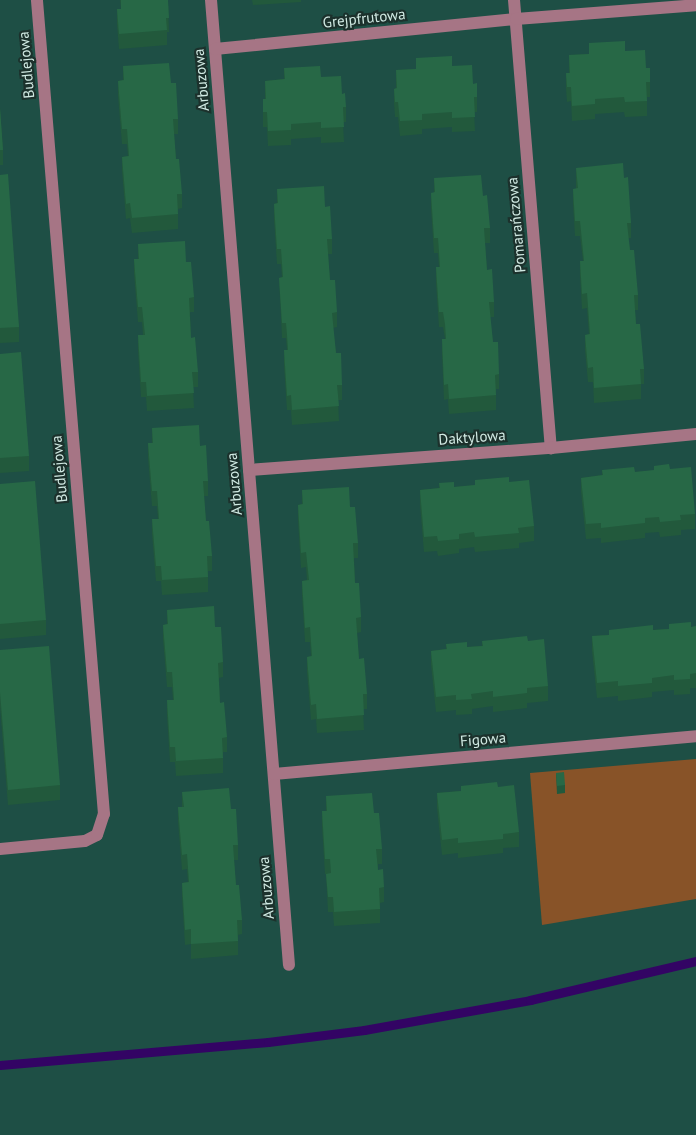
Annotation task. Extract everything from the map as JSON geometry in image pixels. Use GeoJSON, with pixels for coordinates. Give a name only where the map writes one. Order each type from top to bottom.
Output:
{"type":"FeatureCollection","features":[{"type":"Feature","properties":{"kind":"street","name":"Budlejowa"},"geometry":{"type":"LineString","coordinates":[[0,849],[84,841],[97,835],[104,814],[37,0]]}},
{"type":"Feature","properties":{"kind":"street","name":"Arbuzowa"},"geometry":{"type":"LineString","coordinates":[[211,0],[289,965]]}},
{"type":"Feature","properties":{"kind":"street","name":"Pomarańczowa"},"geometry":{"type":"LineString","coordinates":[[514,0],[551,448]]}},
{"type":"Feature","properties":{"kind":"street","name":"Grejpfrutowa"},"geometry":{"type":"LineString","coordinates":[[215,49],[516,19],[696,5]]}},
{"type":"Feature","properties":{"kind":"street","name":"Daktylowa"},"geometry":{"type":"LineString","coordinates":[[250,470],[551,448],[696,434]]}},
{"type":"Feature","properties":{"kind":"street","name":"Figowa"},"geometry":{"type":"LineString","coordinates":[[274,774],[696,736]]}},
{"type":"Feature","properties":{"kind":"shaded area"},"geometry":{"type":"Polygon","coordinates":[[[696,759],[696,899],[542,925],[530,773],[696,759]]]}},
{"type":"Feature","properties":{"kind":"building"},"geometry":{"type":"Polygon","coordinates":[[[121,0],[168,0],[169,18],[166,18],[167,30],[119,34],[117,9],[121,9],[121,0]]]}},
{"type":"Feature","properties":{"kind":"building"},"geometry":{"type":"Polygon","coordinates":[[[625,41],[625,51],[645,50],[646,68],[650,68],[650,82],[646,82],[647,101],[625,102],[624,97],[595,99],[595,104],[572,106],[571,87],[567,87],[566,73],[570,73],[569,55],[589,54],[589,43],[625,41]]]}},
{"type":"Feature","properties":{"kind":"building"},"geometry":{"type":"Polygon","coordinates":[[[452,56],[452,66],[472,65],[473,84],[477,83],[477,97],[474,97],[475,117],[452,118],[452,112],[422,114],[422,120],[400,121],[398,102],[395,102],[394,89],[397,88],[396,70],[416,69],[416,58],[452,56]]]}},
{"type":"Feature","properties":{"kind":"building"},"geometry":{"type":"Polygon","coordinates":[[[169,63],[171,83],[176,83],[178,119],[173,119],[176,159],[179,159],[182,194],[177,194],[178,214],[132,218],[130,203],[126,204],[122,157],[129,156],[127,129],[122,129],[118,81],[124,80],[123,66],[169,63]]]}},
{"type":"Feature","properties":{"kind":"building"},"geometry":{"type":"Polygon","coordinates":[[[320,66],[321,77],[341,76],[342,94],[345,93],[346,107],[343,107],[344,127],[321,128],[321,122],[291,124],[291,130],[268,131],[267,112],[263,112],[263,99],[266,99],[265,81],[285,79],[284,68],[320,66]]]}},
{"type":"Feature","properties":{"kind":"building"},"geometry":{"type":"Polygon","coordinates":[[[0,108],[3,150],[0,150],[0,108]]]}},
{"type":"Feature","properties":{"kind":"building"},"geometry":{"type":"Polygon","coordinates":[[[623,163],[624,178],[628,177],[631,223],[627,223],[630,250],[634,250],[638,295],[634,295],[636,324],[640,324],[644,369],[640,369],[641,384],[594,388],[593,367],[588,368],[585,335],[590,334],[587,293],[582,294],[580,261],[584,261],[580,221],[575,221],[573,189],[578,188],[576,168],[623,163]]]}},
{"type":"Feature","properties":{"kind":"building"},"geometry":{"type":"Polygon","coordinates":[[[8,174],[19,327],[0,328],[0,175],[8,174]]]}},
{"type":"Feature","properties":{"kind":"building"},"geometry":{"type":"Polygon","coordinates":[[[481,175],[483,196],[487,195],[490,228],[484,228],[487,270],[492,269],[494,302],[489,302],[493,342],[498,342],[499,374],[495,375],[496,395],[449,399],[448,384],[444,385],[442,339],[446,339],[445,324],[443,312],[439,312],[436,267],[440,267],[439,252],[438,238],[434,238],[431,193],[435,192],[434,178],[481,175]]]}},
{"type":"Feature","properties":{"kind":"building"},"geometry":{"type":"Polygon","coordinates":[[[324,186],[325,207],[330,206],[332,239],[327,239],[330,280],[335,280],[337,312],[332,313],[336,353],[341,353],[342,385],[337,385],[339,406],[292,410],[291,395],[287,396],[284,350],[288,350],[287,335],[286,323],[282,323],[279,278],[283,277],[281,249],[277,249],[274,204],[278,203],[277,189],[324,186]]]}},
{"type":"Feature","properties":{"kind":"building"},"geometry":{"type":"Polygon","coordinates":[[[185,241],[186,262],[191,262],[194,297],[189,298],[191,338],[195,337],[198,372],[192,372],[194,393],[147,396],[146,382],[141,382],[138,335],[145,335],[142,307],[138,307],[134,259],[139,259],[138,244],[185,241]]]}},
{"type":"Feature","properties":{"kind":"building"},"geometry":{"type":"Polygon","coordinates":[[[21,352],[29,456],[0,458],[0,354],[21,352]]]}},
{"type":"Feature","properties":{"kind":"building"},"geometry":{"type":"Polygon","coordinates":[[[199,425],[200,446],[206,445],[208,481],[203,481],[206,521],[209,521],[212,556],[207,556],[208,577],[162,580],[161,566],[156,566],[152,519],[159,519],[157,491],[152,491],[148,443],[153,443],[152,428],[199,425]]]}},
{"type":"Feature","properties":{"kind":"building"},"geometry":{"type":"Polygon","coordinates":[[[669,464],[670,469],[691,467],[695,514],[680,515],[681,520],[660,522],[659,517],[645,518],[645,523],[601,528],[601,523],[586,524],[581,478],[603,475],[602,470],[634,467],[635,472],[654,470],[654,466],[669,464]]]}},
{"type":"Feature","properties":{"kind":"building"},"geometry":{"type":"Polygon","coordinates":[[[509,477],[509,482],[529,480],[534,526],[518,528],[519,533],[475,537],[474,532],[459,534],[459,539],[438,541],[437,536],[424,537],[420,490],[440,488],[439,483],[454,482],[454,487],[475,485],[475,480],[509,477]]]}},
{"type":"Feature","properties":{"kind":"building"},"geometry":{"type":"Polygon","coordinates":[[[35,481],[46,620],[0,624],[0,484],[35,481]]]}},
{"type":"Feature","properties":{"kind":"building"},"geometry":{"type":"Polygon","coordinates":[[[349,487],[350,507],[355,507],[358,543],[353,543],[355,583],[359,583],[361,617],[356,618],[359,659],[364,658],[367,694],[363,694],[364,715],[317,719],[316,704],[311,705],[307,657],[312,656],[310,627],[305,628],[302,581],[309,580],[306,552],[301,553],[298,505],[303,504],[302,490],[349,487]]]}},
{"type":"Feature","properties":{"kind":"building"},"geometry":{"type":"Polygon","coordinates":[[[214,606],[215,627],[221,627],[223,662],[218,663],[220,703],[224,702],[227,737],[222,738],[223,758],[176,761],[175,747],[170,747],[167,700],[174,700],[172,672],[167,672],[163,625],[168,624],[167,610],[214,606]]]}},
{"type":"Feature","properties":{"kind":"building"},"geometry":{"type":"Polygon","coordinates":[[[691,622],[691,627],[696,626],[696,673],[690,674],[690,679],[674,680],[674,675],[652,678],[652,683],[618,686],[618,681],[597,683],[592,636],[609,635],[609,630],[653,625],[653,630],[669,629],[669,624],[691,622]]]}},
{"type":"Feature","properties":{"kind":"building"},"geometry":{"type":"Polygon","coordinates":[[[527,636],[528,641],[544,639],[548,686],[527,688],[527,693],[493,697],[493,691],[471,694],[472,699],[456,700],[456,695],[436,697],[431,651],[447,649],[446,644],[467,642],[467,647],[483,646],[482,641],[527,636]]]}},
{"type":"Feature","properties":{"kind":"building"},"geometry":{"type":"Polygon","coordinates":[[[49,646],[60,785],[8,790],[0,692],[0,650],[49,646]]]}},
{"type":"Feature","properties":{"kind":"building"},"geometry":{"type":"Polygon","coordinates":[[[564,772],[565,785],[557,786],[556,773],[564,772]]]}},
{"type":"Feature","properties":{"kind":"building"},"geometry":{"type":"Polygon","coordinates":[[[497,782],[498,787],[514,785],[519,832],[503,834],[503,839],[458,843],[458,838],[442,840],[437,793],[461,791],[461,786],[497,782]]]}},
{"type":"Feature","properties":{"kind":"building"},"geometry":{"type":"Polygon","coordinates":[[[229,788],[231,809],[236,809],[238,845],[233,845],[236,885],[239,885],[242,920],[237,920],[238,941],[191,944],[191,929],[185,930],[182,883],[189,882],[187,854],[182,855],[178,807],[184,807],[182,792],[229,788]]]}},
{"type":"Feature","properties":{"kind":"building"},"geometry":{"type":"Polygon","coordinates":[[[372,793],[374,813],[379,813],[382,849],[376,849],[378,870],[383,869],[384,887],[379,888],[380,909],[334,912],[333,897],[328,897],[326,874],[331,873],[330,859],[325,859],[322,811],[327,811],[326,796],[372,793]]]}},
{"type":"Feature","properties":{"kind":"waterway"},"geometry":{"type":"LineString","coordinates":[[0,1065],[268,1042],[364,1030],[530,1000],[696,961]]}}]}
